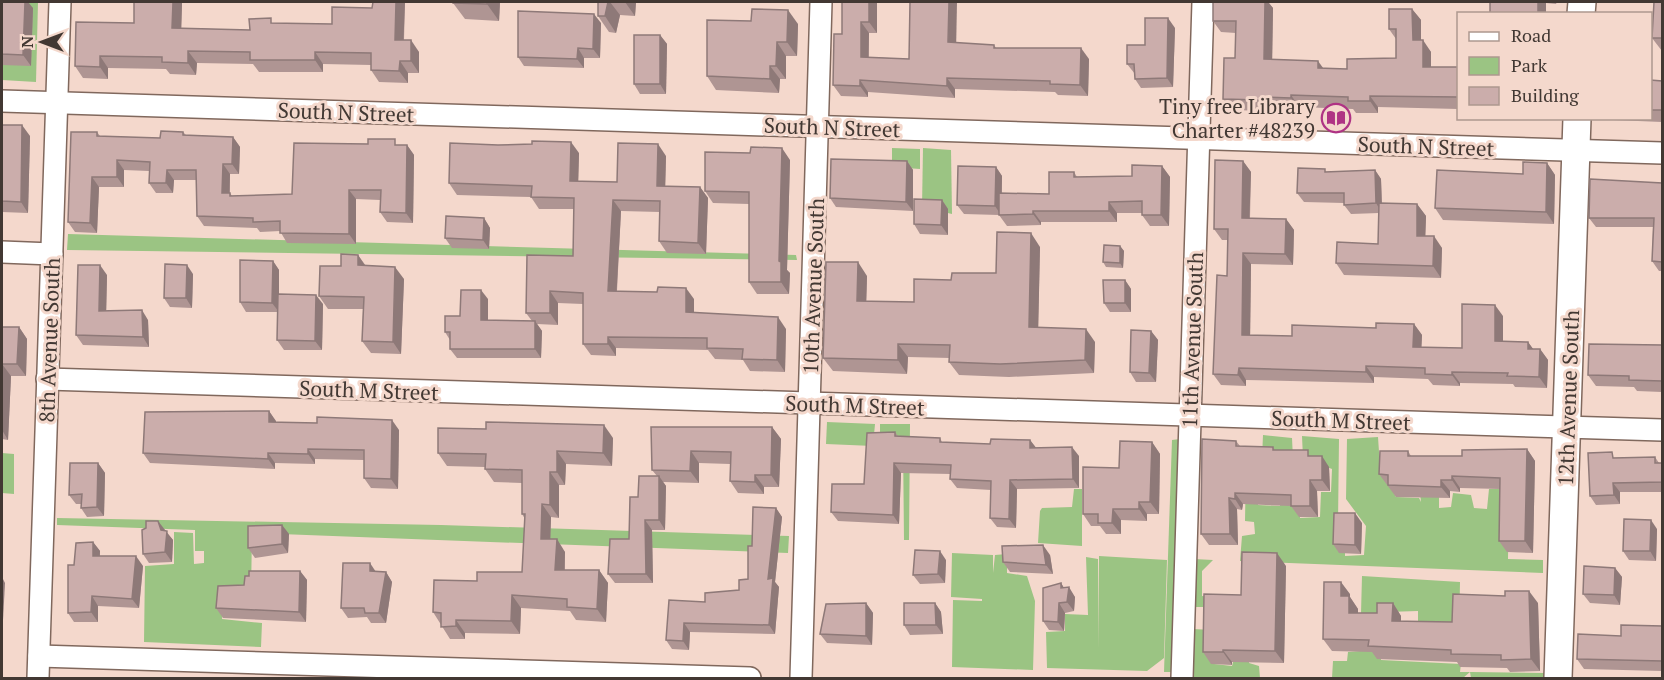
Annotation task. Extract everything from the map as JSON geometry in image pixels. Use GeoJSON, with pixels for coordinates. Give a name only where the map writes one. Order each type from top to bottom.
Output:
{"type":"FeatureCollection","features":[{"type":"Feature","properties":{"kind":"street","name":"8th Avenue South"},"geometry":{"type":"LineString","coordinates":[[38,678],[60,2]]}},
{"type":"Feature","properties":{"kind":"street","name":"10th Avenue South"},"geometry":{"type":"LineString","coordinates":[[801,678],[821,2]]}},
{"type":"Feature","properties":{"kind":"street","name":"11th Avenue South"},"geometry":{"type":"LineString","coordinates":[[1182,678],[1203,2]]}},
{"type":"Feature","properties":{"kind":"street","name":"South N Street"},"geometry":{"type":"LineString","coordinates":[[2,101],[1662,153]]}},
{"type":"Feature","properties":{"kind":"street","name":"12th Avenue South"},"geometry":{"type":"LineString","coordinates":[[1558,678],[1577,120]]}},
{"type":"Feature","properties":{"kind":"street"},"geometry":{"type":"LineString","coordinates":[[2,252],[52,254]]}},
{"type":"Feature","properties":{"kind":"street","name":"South M Street"},"geometry":{"type":"LineString","coordinates":[[47,380],[1662,430]]}},
{"type":"Feature","properties":{"kind":"street"},"geometry":{"type":"LineString","coordinates":[[39,656],[750,678]]}},
{"type":"Feature","properties":{"kind":"green space"},"geometry":{"type":"Polygon","coordinates":[[[2,2],[38,2],[36,82],[2,80],[2,2]]]}},
{"type":"Feature","properties":{"kind":"green space"},"geometry":{"type":"Polygon","coordinates":[[[892,148],[920,149],[920,169],[892,167],[892,148]]]}},
{"type":"Feature","properties":{"kind":"green space"},"geometry":{"type":"Polygon","coordinates":[[[923,148],[951,150],[952,214],[922,207],[923,148]]]}},
{"type":"Feature","properties":{"kind":"green space"},"geometry":{"type":"Polygon","coordinates":[[[68,234],[796,255],[797,260],[67,250],[68,234]]]}},
{"type":"Feature","properties":{"kind":"green space"},"geometry":{"type":"Polygon","coordinates":[[[827,422],[875,424],[873,446],[826,444],[827,422]]]}},
{"type":"Feature","properties":{"kind":"green space"},"geometry":{"type":"Polygon","coordinates":[[[880,424],[910,424],[909,540],[904,540],[903,441],[880,440],[880,424]]]}},
{"type":"Feature","properties":{"kind":"green space"},"geometry":{"type":"Polygon","coordinates":[[[1263,435],[1292,438],[1294,480],[1301,482],[1300,518],[1320,517],[1321,492],[1331,492],[1332,469],[1303,458],[1302,436],[1339,439],[1338,524],[1345,543],[1345,556],[1364,555],[1366,526],[1346,499],[1347,439],[1378,437],[1380,467],[1396,497],[1419,498],[1421,502],[1420,492],[1439,491],[1439,508],[1451,507],[1453,493],[1471,495],[1474,508],[1487,509],[1489,489],[1509,489],[1508,559],[1543,560],[1543,573],[1240,561],[1242,536],[1255,534],[1254,522],[1245,521],[1246,463],[1259,454],[1258,505],[1280,506],[1282,458],[1262,458],[1263,435]]]}},
{"type":"Feature","properties":{"kind":"green space"},"geometry":{"type":"Polygon","coordinates":[[[1180,439],[1175,672],[1164,672],[1172,440],[1180,439]]]}},
{"type":"Feature","properties":{"kind":"green space"},"geometry":{"type":"Polygon","coordinates":[[[2,453],[14,454],[14,494],[2,493],[2,453]]]}},
{"type":"Feature","properties":{"kind":"green space"},"geometry":{"type":"Polygon","coordinates":[[[1074,489],[1082,489],[1082,546],[1038,543],[1042,508],[1072,507],[1074,489]]]}},
{"type":"Feature","properties":{"kind":"green space"},"geometry":{"type":"Polygon","coordinates":[[[57,518],[441,525],[789,536],[788,553],[252,533],[251,593],[225,595],[222,619],[262,623],[261,647],[144,642],[145,566],[174,564],[174,532],[193,533],[194,564],[204,563],[204,551],[195,551],[195,530],[57,525],[57,518]]]}},
{"type":"Feature","properties":{"kind":"green space"},"geometry":{"type":"Polygon","coordinates":[[[952,553],[993,555],[993,573],[995,555],[1007,554],[1007,573],[1027,576],[1035,601],[1033,670],[952,667],[953,600],[982,601],[982,599],[951,597],[952,553]]]}},
{"type":"Feature","properties":{"kind":"green space"},"geometry":{"type":"Polygon","coordinates":[[[1099,556],[1167,560],[1164,658],[1147,671],[1047,668],[1046,632],[1065,631],[1065,614],[1088,615],[1086,557],[1098,559],[1099,649],[1099,556]]]}},
{"type":"Feature","properties":{"kind":"green space"},"geometry":{"type":"Polygon","coordinates":[[[1194,559],[1213,560],[1202,571],[1202,596],[1211,597],[1211,607],[1190,607],[1194,559]]]}},
{"type":"Feature","properties":{"kind":"green space"},"geometry":{"type":"Polygon","coordinates":[[[1362,576],[1460,582],[1459,634],[1418,632],[1418,611],[1386,612],[1380,634],[1381,660],[1461,664],[1460,672],[1470,672],[1463,678],[1332,678],[1333,661],[1347,661],[1348,652],[1360,651],[1362,576]]]}},
{"type":"Feature","properties":{"kind":"green space"},"geometry":{"type":"Polygon","coordinates":[[[1249,602],[1249,663],[1259,666],[1260,678],[1193,678],[1190,672],[1192,629],[1214,630],[1214,664],[1232,666],[1249,602]]]}},
{"type":"Feature","properties":{"kind":"green space"},"geometry":{"type":"Polygon","coordinates":[[[1470,672],[1545,673],[1545,678],[1471,678],[1470,672]]]}},
{"type":"Feature","properties":{"kind":"building"},"geometry":{"type":"Polygon","coordinates":[[[2,2],[25,2],[23,55],[2,54],[2,2]]]}},
{"type":"Feature","properties":{"kind":"building"},"geometry":{"type":"Polygon","coordinates":[[[134,2],[173,2],[172,28],[250,30],[249,19],[271,18],[271,23],[332,24],[332,7],[372,8],[373,2],[396,2],[395,40],[411,40],[411,61],[400,61],[399,71],[371,70],[371,53],[315,52],[315,60],[250,60],[250,52],[188,51],[188,63],[162,62],[162,57],[100,56],[100,67],[75,66],[76,22],[134,23],[134,2]]]}},
{"type":"Feature","properties":{"kind":"building"},"geometry":{"type":"Polygon","coordinates":[[[487,2],[487,4],[453,3],[487,2]]]}},
{"type":"Feature","properties":{"kind":"building"},"geometry":{"type":"Polygon","coordinates":[[[598,2],[608,2],[605,16],[598,16],[598,2]]]}},
{"type":"Feature","properties":{"kind":"building"},"geometry":{"type":"Polygon","coordinates":[[[842,2],[869,2],[869,22],[861,22],[861,57],[909,59],[910,2],[949,2],[948,42],[994,45],[994,48],[1081,48],[1080,85],[1050,84],[1050,81],[947,78],[947,86],[860,80],[860,86],[833,85],[834,34],[842,34],[842,2]]]}},
{"type":"Feature","properties":{"kind":"building"},"geometry":{"type":"Polygon","coordinates":[[[1213,2],[1265,2],[1264,59],[1318,61],[1318,68],[1347,69],[1347,59],[1396,58],[1396,29],[1389,29],[1389,9],[1412,9],[1413,40],[1423,40],[1423,67],[1457,67],[1457,97],[1370,96],[1370,101],[1348,101],[1348,97],[1291,95],[1291,98],[1260,97],[1260,100],[1223,99],[1224,58],[1235,58],[1236,21],[1213,21],[1213,2]]]}},
{"type":"Feature","properties":{"kind":"building"},"geometry":{"type":"Polygon","coordinates":[[[1490,2],[1538,2],[1538,12],[1490,12],[1490,2]]]}},
{"type":"Feature","properties":{"kind":"building"},"geometry":{"type":"Polygon","coordinates":[[[1654,2],[1662,2],[1662,38],[1652,38],[1654,2]]]}},
{"type":"Feature","properties":{"kind":"building"},"geometry":{"type":"Polygon","coordinates":[[[752,9],[788,10],[787,42],[777,42],[776,66],[770,66],[770,79],[707,76],[707,20],[751,21],[752,9]]]}},
{"type":"Feature","properties":{"kind":"building"},"geometry":{"type":"Polygon","coordinates":[[[518,11],[594,14],[593,49],[578,48],[577,59],[518,57],[518,11]]]}},
{"type":"Feature","properties":{"kind":"building"},"geometry":{"type":"Polygon","coordinates":[[[1145,18],[1168,18],[1167,78],[1135,79],[1134,64],[1127,64],[1127,45],[1145,45],[1145,18]]]}},
{"type":"Feature","properties":{"kind":"building"},"geometry":{"type":"Polygon","coordinates":[[[634,35],[660,35],[660,84],[634,84],[634,35]]]}},
{"type":"Feature","properties":{"kind":"building"},"geometry":{"type":"Polygon","coordinates":[[[1652,80],[1662,81],[1662,110],[1652,110],[1652,80]]]}},
{"type":"Feature","properties":{"kind":"building"},"geometry":{"type":"Polygon","coordinates":[[[2,125],[22,125],[21,202],[2,201],[2,125]]]}},
{"type":"Feature","properties":{"kind":"building"},"geometry":{"type":"Polygon","coordinates":[[[161,131],[183,132],[183,135],[233,137],[232,164],[223,164],[222,193],[230,193],[230,196],[292,194],[294,143],[368,144],[368,139],[395,139],[395,145],[407,145],[406,213],[380,212],[381,190],[349,190],[349,234],[280,233],[280,221],[253,222],[253,218],[197,216],[196,170],[167,170],[166,183],[149,183],[150,162],[117,160],[117,177],[92,177],[90,223],[68,222],[71,132],[97,132],[97,136],[160,138],[161,131]]]}},
{"type":"Feature","properties":{"kind":"building"},"geometry":{"type":"Polygon","coordinates":[[[532,141],[571,142],[570,181],[617,182],[618,143],[658,144],[657,186],[700,187],[698,243],[659,241],[660,201],[613,200],[608,291],[657,292],[658,287],[686,288],[686,312],[778,317],[777,360],[742,359],[743,349],[707,348],[707,338],[608,337],[608,344],[583,344],[583,293],[550,291],[550,313],[526,313],[527,255],[573,256],[574,198],[531,197],[532,186],[449,183],[450,143],[498,145],[532,144],[532,141]]]}},
{"type":"Feature","properties":{"kind":"building"},"geometry":{"type":"Polygon","coordinates":[[[751,147],[782,148],[779,261],[781,262],[781,282],[749,282],[749,192],[705,191],[705,152],[750,153],[751,147]]]}},
{"type":"Feature","properties":{"kind":"building"},"geometry":{"type":"Polygon","coordinates":[[[831,159],[907,161],[906,202],[830,198],[831,159]]]}},
{"type":"Feature","properties":{"kind":"building"},"geometry":{"type":"Polygon","coordinates":[[[1215,160],[1243,161],[1242,218],[1286,219],[1285,254],[1243,253],[1242,335],[1292,336],[1292,325],[1376,328],[1376,323],[1414,324],[1413,347],[1462,348],[1462,304],[1495,305],[1495,341],[1528,342],[1528,349],[1540,349],[1539,377],[1507,376],[1508,373],[1425,374],[1425,368],[1366,366],[1366,372],[1239,368],[1238,375],[1213,374],[1217,275],[1227,276],[1228,229],[1214,229],[1215,160]]]}},
{"type":"Feature","properties":{"kind":"building"},"geometry":{"type":"Polygon","coordinates":[[[1523,162],[1547,163],[1546,212],[1435,208],[1437,170],[1523,174],[1523,162]]]}},
{"type":"Feature","properties":{"kind":"building"},"geometry":{"type":"Polygon","coordinates":[[[1132,165],[1162,166],[1161,215],[1142,215],[1142,201],[1109,202],[1109,211],[1033,211],[1033,214],[999,215],[999,193],[1049,194],[1049,172],[1074,172],[1074,177],[1132,176],[1132,165]]]}},
{"type":"Feature","properties":{"kind":"building"},"geometry":{"type":"Polygon","coordinates":[[[958,166],[996,167],[995,206],[957,205],[958,166]]]}},
{"type":"Feature","properties":{"kind":"building"},"geometry":{"type":"Polygon","coordinates":[[[1298,168],[1325,169],[1325,172],[1375,170],[1376,203],[1344,205],[1344,193],[1297,193],[1298,168]]]}},
{"type":"Feature","properties":{"kind":"building"},"geometry":{"type":"Polygon","coordinates":[[[1590,179],[1662,183],[1662,262],[1652,261],[1654,218],[1589,218],[1590,179]]]}},
{"type":"Feature","properties":{"kind":"building"},"geometry":{"type":"Polygon","coordinates":[[[914,199],[942,200],[941,225],[914,224],[914,199]]]}},
{"type":"Feature","properties":{"kind":"building"},"geometry":{"type":"Polygon","coordinates":[[[1379,203],[1417,204],[1417,236],[1434,236],[1433,266],[1336,263],[1337,242],[1378,244],[1379,203]]]}},
{"type":"Feature","properties":{"kind":"building"},"geometry":{"type":"Polygon","coordinates":[[[446,216],[484,218],[483,240],[445,238],[446,216]]]}},
{"type":"Feature","properties":{"kind":"building"},"geometry":{"type":"Polygon","coordinates":[[[997,232],[1031,233],[1029,327],[1086,329],[1085,360],[1000,364],[949,362],[950,345],[898,344],[898,360],[823,358],[826,262],[858,262],[857,301],[914,302],[914,279],[951,280],[952,273],[996,273],[997,232]]]}},
{"type":"Feature","properties":{"kind":"building"},"geometry":{"type":"Polygon","coordinates":[[[1104,245],[1120,246],[1120,263],[1103,262],[1104,245]]]}},
{"type":"Feature","properties":{"kind":"building"},"geometry":{"type":"Polygon","coordinates":[[[341,254],[358,255],[358,265],[395,267],[393,342],[362,341],[364,297],[319,296],[320,266],[341,266],[341,254]]]}},
{"type":"Feature","properties":{"kind":"building"},"geometry":{"type":"Polygon","coordinates":[[[240,260],[273,261],[272,303],[240,302],[240,260]]]}},
{"type":"Feature","properties":{"kind":"building"},"geometry":{"type":"Polygon","coordinates":[[[165,264],[187,265],[186,298],[164,298],[165,264]]]}},
{"type":"Feature","properties":{"kind":"building"},"geometry":{"type":"Polygon","coordinates":[[[78,265],[100,265],[99,311],[142,310],[143,337],[76,335],[78,265]]]}},
{"type":"Feature","properties":{"kind":"building"},"geometry":{"type":"Polygon","coordinates":[[[1103,280],[1125,280],[1125,303],[1104,303],[1103,280]]]}},
{"type":"Feature","properties":{"kind":"building"},"geometry":{"type":"Polygon","coordinates":[[[461,290],[481,290],[481,320],[535,321],[535,349],[450,349],[450,332],[445,332],[445,316],[460,316],[461,290]]]}},
{"type":"Feature","properties":{"kind":"building"},"geometry":{"type":"Polygon","coordinates":[[[278,294],[316,295],[315,341],[277,340],[278,294]]]}},
{"type":"Feature","properties":{"kind":"building"},"geometry":{"type":"Polygon","coordinates":[[[2,327],[19,327],[17,364],[2,364],[2,327]]]}},
{"type":"Feature","properties":{"kind":"building"},"geometry":{"type":"Polygon","coordinates":[[[1131,330],[1151,331],[1149,373],[1130,372],[1131,330]]]}},
{"type":"Feature","properties":{"kind":"building"},"geometry":{"type":"Polygon","coordinates":[[[1589,344],[1662,345],[1662,381],[1629,380],[1629,376],[1588,375],[1589,344]]]}},
{"type":"Feature","properties":{"kind":"building"},"geometry":{"type":"Polygon","coordinates":[[[269,411],[269,422],[317,423],[317,417],[392,420],[391,479],[364,478],[364,450],[308,449],[308,454],[268,453],[268,459],[143,453],[145,412],[269,411]]]}},
{"type":"Feature","properties":{"kind":"building"},"geometry":{"type":"Polygon","coordinates":[[[486,422],[604,425],[603,453],[557,451],[557,472],[550,472],[550,505],[542,504],[541,539],[557,539],[555,570],[599,570],[597,609],[567,607],[567,599],[512,595],[511,621],[456,620],[456,626],[441,627],[441,613],[433,612],[434,580],[477,581],[477,572],[522,572],[525,514],[522,514],[522,470],[485,469],[486,454],[438,453],[438,428],[486,429],[486,422]]]}},
{"type":"Feature","properties":{"kind":"building"},"geometry":{"type":"Polygon","coordinates":[[[651,427],[772,427],[771,475],[755,475],[755,482],[730,481],[731,452],[691,451],[690,471],[652,470],[651,427]]]}},
{"type":"Feature","properties":{"kind":"building"},"geometry":{"type":"Polygon","coordinates":[[[895,432],[895,436],[940,438],[940,442],[990,444],[991,439],[1030,440],[1030,448],[1072,447],[1073,479],[1010,480],[1009,519],[990,518],[991,481],[950,479],[951,465],[894,463],[893,515],[831,512],[832,484],[864,484],[867,433],[895,432]]]}},
{"type":"Feature","properties":{"kind":"building"},"geometry":{"type":"Polygon","coordinates":[[[1202,439],[1236,441],[1236,446],[1273,447],[1273,450],[1308,450],[1308,456],[1322,456],[1322,480],[1310,480],[1310,506],[1291,506],[1291,495],[1235,493],[1235,499],[1229,498],[1230,534],[1201,534],[1202,439]]]}},
{"type":"Feature","properties":{"kind":"building"},"geometry":{"type":"Polygon","coordinates":[[[1120,441],[1152,442],[1150,502],[1139,502],[1139,509],[1113,509],[1112,523],[1098,523],[1098,514],[1083,514],[1083,467],[1119,468],[1120,441]]]}},
{"type":"Feature","properties":{"kind":"building"},"geometry":{"type":"Polygon","coordinates":[[[1527,449],[1525,541],[1499,541],[1500,478],[1452,476],[1452,480],[1441,480],[1441,487],[1388,485],[1388,475],[1379,474],[1380,451],[1408,451],[1408,456],[1462,456],[1462,450],[1527,449]]]}},
{"type":"Feature","properties":{"kind":"building"},"geometry":{"type":"Polygon","coordinates":[[[1612,452],[1613,458],[1655,457],[1655,463],[1662,463],[1662,482],[1613,483],[1614,495],[1590,496],[1588,453],[1612,452]]]}},
{"type":"Feature","properties":{"kind":"building"},"geometry":{"type":"Polygon","coordinates":[[[70,463],[98,463],[97,507],[81,508],[82,494],[69,495],[70,463]]]}},
{"type":"Feature","properties":{"kind":"building"},"geometry":{"type":"Polygon","coordinates":[[[639,476],[659,476],[659,520],[645,520],[646,574],[608,574],[610,539],[629,539],[630,497],[638,497],[639,476]]]}},
{"type":"Feature","properties":{"kind":"building"},"geometry":{"type":"Polygon","coordinates":[[[753,507],[776,508],[768,579],[773,578],[769,625],[684,623],[683,641],[666,640],[669,600],[705,602],[705,593],[739,590],[739,580],[748,579],[748,546],[752,546],[753,507]]]}},
{"type":"Feature","properties":{"kind":"building"},"geometry":{"type":"Polygon","coordinates":[[[1334,513],[1355,513],[1355,545],[1333,544],[1334,513]]]}},
{"type":"Feature","properties":{"kind":"building"},"geometry":{"type":"Polygon","coordinates":[[[1624,519],[1651,520],[1650,551],[1623,551],[1624,519]]]}},
{"type":"Feature","properties":{"kind":"building"},"geometry":{"type":"Polygon","coordinates":[[[146,521],[158,521],[161,530],[167,531],[165,552],[143,554],[142,530],[146,528],[146,521]]]}},
{"type":"Feature","properties":{"kind":"building"},"geometry":{"type":"Polygon","coordinates":[[[282,525],[282,544],[248,548],[248,526],[282,525]]]}},
{"type":"Feature","properties":{"kind":"building"},"geometry":{"type":"Polygon","coordinates":[[[93,542],[93,556],[136,556],[132,599],[92,596],[91,612],[68,613],[68,565],[74,565],[76,543],[93,542]]]}},
{"type":"Feature","properties":{"kind":"building"},"geometry":{"type":"Polygon","coordinates":[[[1043,545],[1046,565],[1003,562],[1002,546],[1043,545]]]}},
{"type":"Feature","properties":{"kind":"building"},"geometry":{"type":"Polygon","coordinates":[[[915,550],[940,551],[938,574],[913,575],[915,550]]]}},
{"type":"Feature","properties":{"kind":"building"},"geometry":{"type":"Polygon","coordinates":[[[1242,552],[1277,553],[1275,651],[1203,652],[1204,594],[1241,595],[1242,552]]]}},
{"type":"Feature","properties":{"kind":"building"},"geometry":{"type":"Polygon","coordinates":[[[343,563],[370,563],[370,571],[386,572],[379,613],[365,613],[364,608],[341,608],[343,563]]]}},
{"type":"Feature","properties":{"kind":"building"},"geometry":{"type":"Polygon","coordinates":[[[1584,566],[1615,568],[1614,595],[1583,594],[1584,566]]]}},
{"type":"Feature","properties":{"kind":"building"},"geometry":{"type":"Polygon","coordinates":[[[249,571],[300,571],[299,612],[216,608],[218,586],[244,585],[245,576],[249,576],[249,571]]]}},
{"type":"Feature","properties":{"kind":"building"},"geometry":{"type":"Polygon","coordinates":[[[1324,582],[1341,582],[1341,596],[1349,596],[1349,613],[1377,613],[1377,603],[1393,603],[1392,621],[1452,622],[1453,594],[1505,596],[1505,591],[1529,591],[1531,659],[1501,660],[1501,655],[1451,654],[1451,650],[1368,646],[1369,640],[1323,639],[1324,582]]]}},
{"type":"Feature","properties":{"kind":"building"},"geometry":{"type":"Polygon","coordinates":[[[1061,583],[1061,588],[1069,587],[1067,602],[1059,603],[1058,622],[1043,621],[1043,588],[1061,583]]]}},
{"type":"Feature","properties":{"kind":"building"},"geometry":{"type":"Polygon","coordinates":[[[866,603],[866,636],[820,634],[826,604],[866,603]]]}},
{"type":"Feature","properties":{"kind":"building"},"geometry":{"type":"Polygon","coordinates":[[[904,603],[935,603],[936,625],[904,625],[904,603]]]}},
{"type":"Feature","properties":{"kind":"building"},"geometry":{"type":"Polygon","coordinates":[[[1621,625],[1662,626],[1662,661],[1577,659],[1578,634],[1621,636],[1621,625]]]}},
{"type":"Feature","properties":{"kind":"place","name":"Tiny free Library Charter #48239"},"geometry":{"type":"Point","coordinates":[1336,118]}}]}
